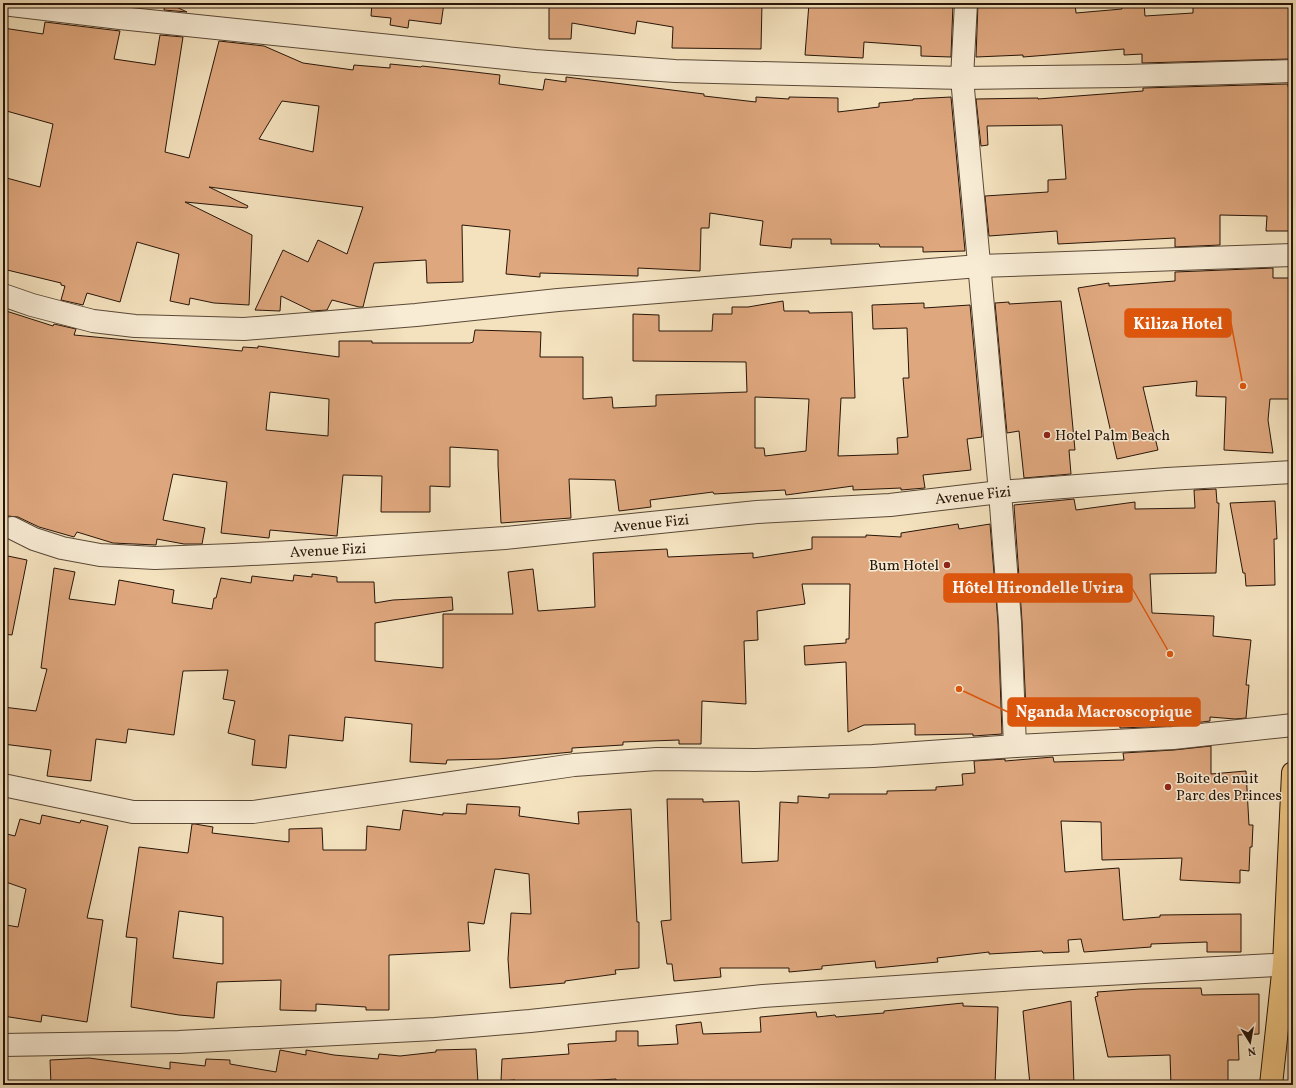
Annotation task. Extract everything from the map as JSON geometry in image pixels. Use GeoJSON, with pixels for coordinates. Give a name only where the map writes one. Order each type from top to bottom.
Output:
{"type":"FeatureCollection","features":[{"type":"Feature","properties":{"kind":"highway"},"geometry":{"type":"LineString","coordinates":[[1271,1085],[1288,964],[1293,773]]}},
{"type":"Feature","properties":{"kind":"street"},"geometry":{"type":"LineString","coordinates":[[966,3],[962,78],[1000,492],[1010,622],[1015,746]]}},
{"type":"Feature","properties":{"kind":"street"},"geometry":{"type":"LineString","coordinates":[[3,4],[120,18],[535,61],[675,71],[962,78],[1126,76],[1293,71]]}},
{"type":"Feature","properties":{"kind":"street"},"geometry":{"type":"LineString","coordinates":[[3,295],[32,305],[93,320],[135,326],[244,329],[416,315],[566,299],[980,266],[1293,255]]}},
{"type":"Feature","properties":{"kind":"street","name":"Avenue Fizi"},"geometry":{"type":"LineString","coordinates":[[12,528],[34,539],[62,548],[100,555],[155,558],[225,556],[505,538],[757,512],[890,505],[1000,492],[1167,479],[1293,472]]}},
{"type":"Feature","properties":{"kind":"street"},"geometry":{"type":"LineString","coordinates":[[3,785],[133,812],[253,812],[574,765],[657,759],[755,760],[874,756],[1015,746],[1173,738],[1293,725]]}},
{"type":"Feature","properties":{"kind":"street"},"geometry":{"type":"LineString","coordinates":[[3,1045],[179,1042],[436,1029],[530,1021],[763,996],[1031,978],[1288,964]]}},
{"type":"Feature","properties":{"kind":"building"},"geometry":{"type":"Polygon","coordinates":[[[165,3],[168,3],[187,12],[164,10],[165,3]]]}},
{"type":"Feature","properties":{"kind":"building"},"geometry":{"type":"Polygon","coordinates":[[[372,3],[444,3],[441,24],[409,20],[408,28],[390,25],[391,18],[371,16],[372,3]]]}},
{"type":"Feature","properties":{"kind":"building"},"geometry":{"type":"Polygon","coordinates":[[[549,3],[580,3],[593,5],[594,3],[762,3],[761,49],[672,48],[673,27],[637,21],[635,34],[572,23],[571,39],[549,39],[549,3]]]}},
{"type":"Feature","properties":{"kind":"building"},"geometry":{"type":"Polygon","coordinates":[[[809,3],[953,3],[951,57],[921,56],[921,46],[864,42],[863,58],[805,55],[809,3]]]}},
{"type":"Feature","properties":{"kind":"building"},"geometry":{"type":"Polygon","coordinates":[[[978,3],[1075,3],[1076,13],[1122,9],[1122,3],[1144,3],[1145,16],[1193,13],[1193,3],[1293,3],[1289,59],[1142,63],[1142,54],[1124,55],[1124,49],[1023,57],[1023,55],[976,57],[978,3]]]}},
{"type":"Feature","properties":{"kind":"building"},"geometry":{"type":"Polygon","coordinates":[[[45,22],[120,31],[114,59],[155,65],[160,35],[183,37],[165,152],[189,158],[219,41],[264,46],[303,63],[353,70],[354,65],[390,68],[390,64],[422,66],[500,75],[499,84],[543,90],[545,79],[566,82],[566,77],[756,102],[756,97],[789,99],[789,97],[838,98],[838,112],[879,107],[879,103],[951,97],[965,251],[923,252],[923,247],[880,247],[879,244],[831,244],[831,239],[792,239],[791,248],[760,245],[763,221],[710,213],[709,228],[701,228],[700,271],[638,268],[638,276],[540,273],[540,277],[506,274],[510,230],[462,225],[463,282],[427,283],[426,260],[374,263],[363,307],[332,300],[327,310],[312,311],[281,296],[280,311],[255,310],[283,250],[308,262],[318,240],[347,254],[363,207],[209,187],[248,206],[247,208],[185,202],[252,235],[249,305],[214,303],[190,298],[189,305],[170,301],[179,254],[137,242],[120,302],[87,293],[83,305],[61,300],[65,286],[61,285],[61,283],[3,269],[3,177],[40,187],[53,124],[3,110],[3,28],[43,34],[45,22]],[[282,101],[259,139],[313,152],[319,106],[282,101]]]}},
{"type":"Feature","properties":{"kind":"building"},"geometry":{"type":"Polygon","coordinates":[[[1288,84],[1288,87],[1293,87],[1293,231],[1266,231],[1267,216],[1220,215],[1220,245],[1175,247],[1175,238],[1058,244],[1057,231],[989,236],[985,196],[1048,192],[1048,180],[1066,179],[1062,125],[987,126],[988,145],[981,146],[976,99],[1038,99],[1143,91],[1143,88],[1288,84]]]}},
{"type":"Feature","properties":{"kind":"building"},"geometry":{"type":"Polygon","coordinates":[[[1273,268],[1273,278],[1293,278],[1293,353],[1290,399],[1270,399],[1268,420],[1273,453],[1224,450],[1226,397],[1196,396],[1197,381],[1143,387],[1158,450],[1117,459],[1078,288],[1109,283],[1109,286],[1175,281],[1175,272],[1273,268]]]}},
{"type":"Feature","properties":{"kind":"building"},"geometry":{"type":"Polygon","coordinates":[[[783,301],[784,311],[809,311],[809,313],[852,312],[855,398],[841,398],[838,456],[898,454],[897,438],[908,437],[903,378],[909,378],[907,328],[873,329],[872,305],[924,303],[924,308],[970,305],[982,437],[967,439],[971,470],[923,475],[925,488],[901,490],[901,488],[853,490],[853,486],[786,495],[785,490],[714,494],[713,492],[650,500],[651,507],[619,511],[615,480],[569,479],[571,518],[501,523],[498,450],[450,447],[450,487],[430,486],[430,512],[381,512],[382,476],[343,475],[337,536],[270,530],[269,538],[221,533],[227,482],[173,474],[163,520],[205,528],[202,544],[184,544],[157,539],[156,545],[113,543],[77,532],[74,537],[39,527],[18,517],[8,516],[3,513],[3,310],[53,326],[54,324],[76,329],[74,335],[242,351],[243,347],[258,348],[258,346],[339,357],[339,341],[372,341],[372,343],[470,343],[473,342],[475,330],[541,332],[540,357],[583,357],[583,399],[612,397],[613,408],[656,406],[656,395],[747,392],[746,362],[633,361],[633,314],[659,315],[659,331],[712,331],[713,314],[732,314],[732,307],[748,307],[783,301]],[[270,392],[266,430],[328,436],[329,399],[270,392]],[[755,397],[755,448],[764,448],[765,456],[806,451],[809,399],[755,397]]]}},
{"type":"Feature","properties":{"kind":"building"},"geometry":{"type":"Polygon","coordinates":[[[1061,301],[1075,450],[1069,450],[1071,474],[1024,478],[1019,431],[1007,433],[995,303],[1009,302],[1009,304],[1061,301]]]}},
{"type":"Feature","properties":{"kind":"building"},"geometry":{"type":"Polygon","coordinates":[[[1216,489],[1217,503],[1219,503],[1216,573],[1150,574],[1152,613],[1214,616],[1213,636],[1251,640],[1246,685],[1249,685],[1246,718],[1235,719],[1210,717],[1210,721],[1172,726],[1120,728],[1118,705],[1026,711],[1022,621],[1014,505],[1074,499],[1076,510],[1135,502],[1135,509],[1195,508],[1194,490],[1216,489]]]}},
{"type":"Feature","properties":{"kind":"building"},"geometry":{"type":"Polygon","coordinates":[[[1275,501],[1277,539],[1274,539],[1275,585],[1246,586],[1245,573],[1243,573],[1230,503],[1275,501]]]}},
{"type":"Feature","properties":{"kind":"building"},"geometry":{"type":"Polygon","coordinates":[[[958,524],[959,529],[990,524],[998,623],[1002,734],[973,736],[973,734],[915,735],[915,724],[864,725],[848,732],[846,662],[805,665],[804,646],[846,643],[846,639],[849,639],[850,584],[802,584],[805,604],[757,611],[758,640],[744,641],[746,704],[702,701],[701,744],[679,744],[679,740],[623,742],[623,745],[572,748],[572,752],[498,759],[447,760],[446,764],[410,762],[412,724],[345,717],[343,741],[289,735],[286,768],[252,765],[255,740],[228,733],[235,701],[223,699],[228,670],[183,671],[174,735],[128,729],[126,743],[96,739],[91,781],[47,776],[51,750],[3,744],[3,707],[36,711],[47,669],[41,668],[54,568],[75,572],[69,599],[115,605],[119,580],[174,590],[172,603],[212,609],[221,578],[251,583],[252,576],[293,581],[294,575],[312,577],[312,574],[337,577],[337,582],[374,582],[375,603],[393,600],[452,597],[453,610],[375,623],[375,661],[443,668],[443,614],[513,614],[508,572],[533,569],[538,611],[595,607],[593,553],[667,549],[668,557],[753,553],[753,558],[812,549],[812,537],[866,537],[866,535],[901,537],[901,533],[958,524]]]}},
{"type":"Feature","properties":{"kind":"building"},"geometry":{"type":"Polygon","coordinates":[[[3,555],[27,560],[12,635],[3,634],[3,555]]]}},
{"type":"Feature","properties":{"kind":"building"},"geometry":{"type":"Polygon","coordinates":[[[1211,746],[1211,774],[1246,771],[1249,825],[1253,825],[1252,847],[1250,847],[1249,871],[1240,870],[1240,883],[1180,880],[1182,858],[1102,860],[1101,822],[1061,821],[1065,872],[1119,868],[1123,920],[1160,917],[1160,915],[1241,914],[1241,952],[1207,952],[1207,942],[1151,944],[1151,947],[1084,952],[1081,939],[1068,940],[1069,952],[1043,953],[1042,951],[989,954],[989,952],[937,958],[938,962],[876,968],[875,961],[822,966],[822,969],[789,972],[789,968],[720,968],[721,977],[674,981],[672,964],[667,964],[661,921],[671,920],[667,799],[703,799],[703,802],[739,801],[742,863],[778,861],[780,802],[798,803],[798,796],[829,798],[829,794],[887,794],[887,791],[936,790],[936,787],[963,785],[962,774],[975,773],[974,761],[1005,759],[1005,761],[1053,757],[1054,762],[1124,760],[1123,753],[1211,746]]]}},
{"type":"Feature","properties":{"kind":"building"},"geometry":{"type":"Polygon","coordinates":[[[467,804],[520,807],[519,816],[579,824],[578,812],[631,809],[637,922],[639,922],[639,968],[615,970],[616,974],[565,981],[565,983],[510,988],[508,959],[511,913],[531,914],[529,874],[495,869],[484,924],[468,922],[470,951],[389,955],[389,1010],[366,1010],[366,1007],[316,1004],[316,1011],[280,1010],[281,980],[217,982],[214,1018],[179,1015],[131,1007],[137,938],[126,937],[139,847],[188,853],[192,824],[195,824],[213,827],[212,833],[289,842],[289,829],[322,828],[323,850],[366,850],[367,826],[400,830],[403,810],[443,815],[443,813],[466,814],[467,804]],[[179,911],[173,958],[223,964],[223,917],[179,911]]]}},
{"type":"Feature","properties":{"kind":"building"},"geometry":{"type":"Polygon","coordinates":[[[42,815],[80,823],[81,820],[108,826],[87,918],[103,920],[87,1022],[42,1015],[41,1022],[3,1016],[3,941],[6,925],[18,927],[26,889],[3,881],[3,833],[15,836],[20,819],[40,824],[42,815]]]}},
{"type":"Feature","properties":{"kind":"building"},"geometry":{"type":"Polygon","coordinates":[[[1201,988],[1202,995],[1259,994],[1259,1034],[1238,1035],[1239,1060],[1228,1060],[1228,1085],[1171,1085],[1170,1055],[1108,1057],[1095,997],[1098,996],[1097,992],[1140,989],[1201,988]]]}},
{"type":"Feature","properties":{"kind":"building"},"geometry":{"type":"Polygon","coordinates":[[[1071,1001],[1074,1085],[1030,1085],[1023,1011],[1071,1001]]]}},
{"type":"Feature","properties":{"kind":"building"},"geometry":{"type":"Polygon","coordinates":[[[963,1003],[963,1006],[998,1007],[995,1085],[644,1085],[644,1082],[616,1082],[616,1079],[547,1083],[547,1085],[515,1085],[515,1080],[501,1081],[502,1059],[569,1054],[568,1044],[616,1041],[616,1031],[638,1031],[638,1046],[678,1044],[676,1025],[701,1022],[703,1034],[761,1032],[760,1017],[816,1012],[817,1017],[835,1015],[836,1017],[884,1013],[884,1011],[963,1003]]]}},
{"type":"Feature","properties":{"kind":"building"},"geometry":{"type":"Polygon","coordinates":[[[476,1049],[478,1083],[463,1085],[51,1085],[50,1060],[89,1058],[170,1069],[170,1062],[205,1066],[206,1059],[230,1060],[230,1064],[276,1072],[280,1050],[306,1055],[306,1050],[334,1055],[378,1059],[379,1054],[400,1056],[436,1052],[436,1050],[476,1049]]]}},
{"type":"Feature","properties":{"kind":"place","name":"Kiliza Hotel"},"geometry":{"type":"Point","coordinates":[1243,386]}},
{"type":"Feature","properties":{"kind":"place","name":"Hotel Palm Beach"},"geometry":{"type":"Point","coordinates":[1047,435]}},
{"type":"Feature","properties":{"kind":"place","name":"Bum Hotel"},"geometry":{"type":"Point","coordinates":[947,565]}},
{"type":"Feature","properties":{"kind":"place","name":"Hôtel Hirondelle Uvira"},"geometry":{"type":"Point","coordinates":[1170,654]}},
{"type":"Feature","properties":{"kind":"place","name":"Nganda Macroscopique"},"geometry":{"type":"Point","coordinates":[959,689]}},
{"type":"Feature","properties":{"kind":"place","name":"Boite de nuit Parc des Princes"},"geometry":{"type":"Point","coordinates":[1168,787]}}]}
